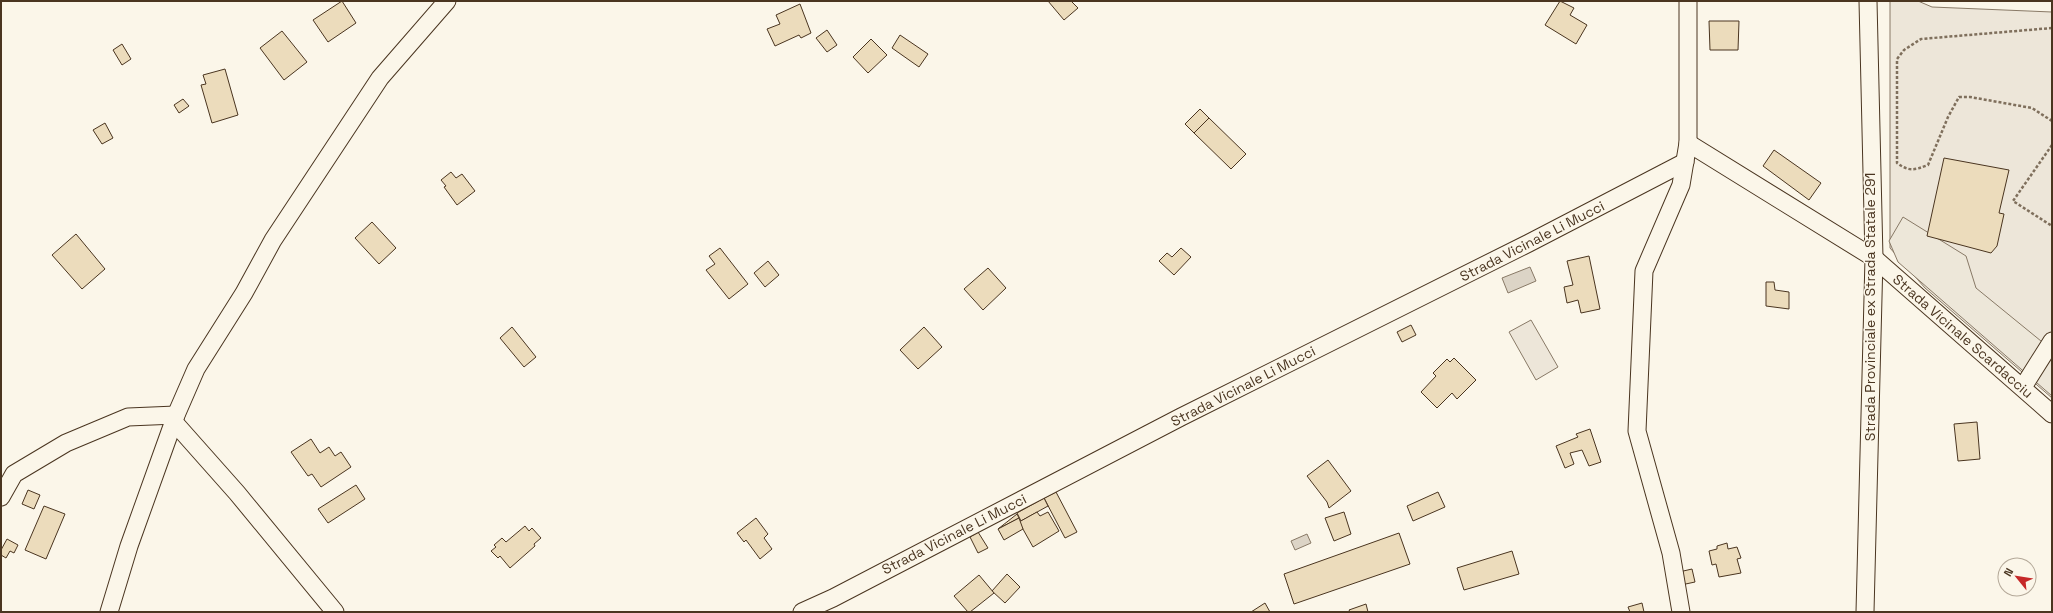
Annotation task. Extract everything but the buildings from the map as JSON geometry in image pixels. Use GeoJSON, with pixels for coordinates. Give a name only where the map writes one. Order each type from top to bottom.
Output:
{"type":"FeatureCollection","features":[{"type":"Feature","properties":{"kind":"street"},"geometry":{"type":"LineString","coordinates":[[109,612],[129,546],[175,419],[196,369],[244,293],[273,240],[380,78],[447,1]]}},
{"type":"Feature","properties":{"kind":"street"},"geometry":{"type":"LineString","coordinates":[[1681,612],[1672,553],[1636,431],[1644,271],[1681,185],[1688,143],[1688,1]]}},
{"type":"Feature","properties":{"kind":"street","name":"Strada Provinciale ex Strada Statale 291"},"geometry":{"type":"LineString","coordinates":[[1865,612],[1874,258],[1868,1]]}},
{"type":"Feature","properties":{"kind":"street","name":"Strada Vicinale Scardacciu"},"geometry":{"type":"LineString","coordinates":[[1688,143],[1874,258],[2052,414]]}},
{"type":"Feature","properties":{"kind":"street","name":"Strada Vicinale Li Mucci"},"geometry":{"type":"LineString","coordinates":[[802,612],[833,598],[1181,417],[1529,243],[1684,162]]}},
{"type":"Feature","properties":{"kind":"street"},"geometry":{"type":"LineString","coordinates":[[2023,387],[2052,341]]}},
{"type":"Feature","properties":{"kind":"street"},"geometry":{"type":"LineString","coordinates":[[1,497],[14,474],[66,443],[128,417],[175,419],[335,612]]}},
{"type":"Feature","properties":{"kind":"path"},"geometry":{"type":"LineString","coordinates":[[2052,28],[1921,39],[1904,50],[1897,59],[1897,163],[1906,169],[1914,170],[1928,165],[1948,117],[1959,97],[1970,97],[2032,108],[2052,121]]}},
{"type":"Feature","properties":{"kind":"path"},"geometry":{"type":"LineString","coordinates":[[2052,145],[2013,201],[2052,226]]}},
{"type":"Feature","properties":{"kind":"shaded area"},"geometry":{"type":"Polygon","coordinates":[[[1890,1],[1918,1],[1932,7],[2052,12],[2052,398],[1925,288],[1890,248],[1890,1]]]}},
{"type":"Feature","properties":{"kind":"shaded area"},"geometry":{"type":"Polygon","coordinates":[[[1903,217],[1966,256],[1976,288],[2052,350],[2052,396],[1898,262],[1889,241],[1903,217]]]}},
{"type":"Feature","properties":{"kind":"shaded area"},"geometry":{"type":"Polygon","coordinates":[[[1530,267],[1536,281],[1508,293],[1502,278],[1530,267]]]}},
{"type":"Feature","properties":{"kind":"shaded area"},"geometry":{"type":"Polygon","coordinates":[[[1531,320],[1558,367],[1536,380],[1509,332],[1531,320]]]}},
{"type":"Feature","properties":{"kind":"shaded area"},"geometry":{"type":"Polygon","coordinates":[[[1307,534],[1311,543],[1295,550],[1291,541],[1307,534]]]}}]}
